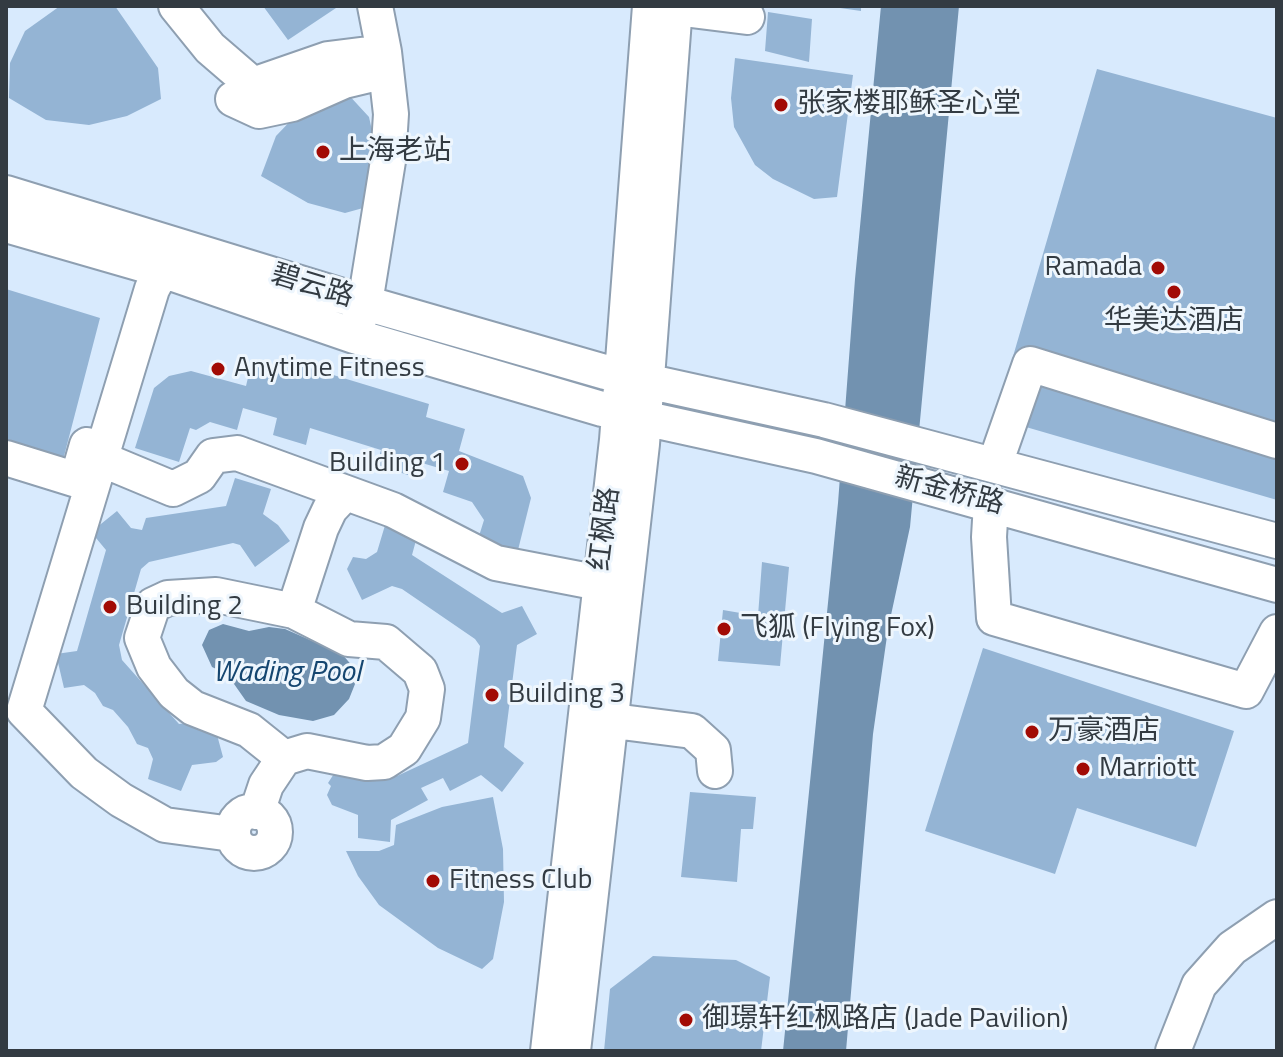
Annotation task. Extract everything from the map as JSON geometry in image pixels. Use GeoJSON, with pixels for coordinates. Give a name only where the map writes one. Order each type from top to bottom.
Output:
{"type":"FeatureCollection","features":[{"type":"Feature","properties":{"kind":"street"},"geometry":{"type":"LineString","coordinates":[[176,6],[210,48],[253,85],[328,59],[385,62]]}},
{"type":"Feature","properties":{"kind":"street"},"geometry":{"type":"LineString","coordinates":[[354,336],[365,303],[388,161],[391,114],[375,6]]}},
{"type":"Feature","properties":{"kind":"street"},"geometry":{"type":"LineString","coordinates":[[666,7],[747,17]]}},
{"type":"Feature","properties":{"kind":"street","name":"红枫路"},"geometry":{"type":"LineString","coordinates":[[573,1051],[598,719],[630,414],[666,7]]}},
{"type":"Feature","properties":{"kind":"street"},"geometry":{"type":"LineString","coordinates":[[233,99],[259,111],[292,104],[385,62]]}},
{"type":"Feature","properties":{"kind":"street","name":"碧云路"},"geometry":{"type":"LineString","coordinates":[[6,193],[144,255],[354,336],[630,414]]}},
{"type":"Feature","properties":{"kind":"street","name":"碧云路"},"geometry":{"type":"LineString","coordinates":[[6,225],[365,303],[633,377]]}},
{"type":"Feature","properties":{"kind":"street"},"geometry":{"type":"LineString","coordinates":[[6,458],[77,480],[144,255]]}},
{"type":"Feature","properties":{"kind":"street"},"geometry":{"type":"LineString","coordinates":[[144,255],[152,289],[24,711],[84,773],[121,800],[165,825],[244,823],[284,758],[307,751],[367,763],[384,762],[404,749],[423,718],[427,689],[420,671],[386,642],[349,639],[294,611],[216,595],[168,598],[153,605],[142,638],[154,667],[174,693],[193,708],[249,730],[284,758]]}},
{"type":"Feature","properties":{"kind":"street"},"geometry":{"type":"LineString","coordinates":[[995,464],[1030,364],[1277,441]]}},
{"type":"Feature","properties":{"kind":"street","name":"新金桥路"},"geometry":{"type":"LineString","coordinates":[[633,377],[824,420],[1277,541]]}},
{"type":"Feature","properties":{"kind":"street","name":"新金桥路"},"geometry":{"type":"LineString","coordinates":[[630,414],[816,456],[1277,585]]}},
{"type":"Feature","properties":{"kind":"street"},"geometry":{"type":"LineString","coordinates":[[101,459],[173,489],[199,476],[213,456],[237,453],[393,510],[496,563],[584,580]]}},
{"type":"Feature","properties":{"kind":"street"},"geometry":{"type":"LineString","coordinates":[[294,611],[321,528],[330,509],[345,493]]}},
{"type":"Feature","properties":{"kind":"street"},"geometry":{"type":"LineString","coordinates":[[991,503],[994,618],[1246,691],[1277,632]]}},
{"type":"Feature","properties":{"kind":"street"},"geometry":{"type":"LineString","coordinates":[[598,719],[692,731],[713,750],[715,771]]}},
{"type":"Feature","properties":{"kind":"street","name":"红枫路"},"geometry":{"type":"LineString","coordinates":[[548,1051],[598,719]]}},
{"type":"Feature","properties":{"kind":"street"},"geometry":{"type":"LineString","coordinates":[[1173,1051],[1199,985],[1232,948],[1277,917]]}},
{"type":"Feature","properties":{"kind":"water"},"geometry":{"type":"Polygon","coordinates":[[[881,6],[959,6],[910,527],[888,629],[873,734],[846,1051],[783,1051],[838,503],[881,6]]]}},
{"type":"Feature","properties":{"kind":"water","name":"Wading Pool"},"geometry":{"type":"Polygon","coordinates":[[[223,624],[249,631],[269,627],[285,629],[342,654],[354,668],[355,684],[349,699],[334,715],[313,721],[279,715],[246,701],[227,674],[212,667],[202,645],[209,630],[223,624]]]}},
{"type":"Feature","properties":{"kind":"building"},"geometry":{"type":"Polygon","coordinates":[[[60,6],[115,6],[158,68],[161,99],[127,116],[89,125],[46,120],[9,98],[10,63],[25,31],[60,6]]]}},
{"type":"Feature","properties":{"kind":"building"},"geometry":{"type":"Polygon","coordinates":[[[263,6],[339,6],[288,40],[263,6]]]}},
{"type":"Feature","properties":{"kind":"building"},"geometry":{"type":"Polygon","coordinates":[[[826,6],[861,6],[861,11],[826,6]]]}},
{"type":"Feature","properties":{"kind":"building"},"geometry":{"type":"Polygon","coordinates":[[[768,12],[812,19],[809,62],[765,51],[768,12]]]}},
{"type":"Feature","properties":{"kind":"building"},"geometry":{"type":"Polygon","coordinates":[[[735,58],[853,75],[837,197],[814,199],[773,179],[755,165],[734,127],[731,98],[735,58]]]}},
{"type":"Feature","properties":{"kind":"building","name":"Ramada"},"geometry":{"type":"Polygon","coordinates":[[[1097,69],[1277,118],[1277,500],[995,418],[1097,69]]]}},
{"type":"Feature","properties":{"kind":"building","name":"上海老站"},"geometry":{"type":"Polygon","coordinates":[[[346,92],[369,117],[380,167],[374,205],[345,213],[308,203],[261,176],[276,136],[300,111],[346,92]]]}},
{"type":"Feature","properties":{"kind":"building"},"geometry":{"type":"Polygon","coordinates":[[[6,289],[100,318],[63,460],[6,442],[6,289]]]}},
{"type":"Feature","properties":{"kind":"building","name":"Building 1"},"geometry":{"type":"Polygon","coordinates":[[[297,364],[429,404],[426,417],[465,429],[459,451],[523,476],[531,498],[515,562],[475,549],[484,520],[472,502],[443,492],[449,471],[412,460],[408,475],[377,465],[381,450],[310,428],[306,445],[273,435],[277,418],[243,408],[237,430],[210,422],[196,430],[190,428],[179,462],[135,448],[154,388],[169,376],[191,371],[246,386],[251,365],[293,378],[297,364]]]}},
{"type":"Feature","properties":{"kind":"building","name":"Building 2"},"geometry":{"type":"Polygon","coordinates":[[[235,478],[271,489],[263,514],[278,525],[290,541],[255,567],[240,545],[233,543],[149,562],[141,569],[119,645],[122,660],[179,724],[213,720],[223,757],[216,762],[192,765],[181,791],[148,779],[153,759],[148,748],[137,744],[128,727],[113,710],[103,706],[95,693],[84,685],[64,688],[56,654],[77,651],[106,550],[91,532],[117,511],[131,528],[142,530],[146,518],[226,506],[235,478]]]}},
{"type":"Feature","properties":{"kind":"building","name":"Building 3"},"geometry":{"type":"Polygon","coordinates":[[[386,522],[418,533],[412,555],[502,613],[522,606],[537,634],[517,645],[504,747],[524,763],[502,792],[481,775],[450,791],[443,778],[421,788],[428,800],[391,820],[390,842],[358,838],[358,815],[332,805],[327,795],[331,786],[328,783],[337,769],[397,776],[468,743],[480,646],[475,639],[402,589],[392,586],[362,600],[347,569],[353,557],[366,559],[377,552],[386,522]]]}},
{"type":"Feature","properties":{"kind":"building"},"geometry":{"type":"Polygon","coordinates":[[[762,562],[789,567],[780,666],[718,661],[723,610],[758,616],[762,562]]]}},
{"type":"Feature","properties":{"kind":"building","name":"Marriott"},"geometry":{"type":"Polygon","coordinates":[[[983,648],[1234,731],[1196,847],[1077,808],[1055,874],[925,831],[983,648]]]}},
{"type":"Feature","properties":{"kind":"building"},"geometry":{"type":"Polygon","coordinates":[[[690,792],[756,797],[753,829],[741,829],[737,882],[681,877],[690,792]]]}},
{"type":"Feature","properties":{"kind":"building","name":"Fitness Club"},"geometry":{"type":"Polygon","coordinates":[[[493,797],[503,849],[504,902],[493,959],[482,969],[438,948],[379,905],[358,876],[346,851],[379,851],[394,845],[396,825],[442,807],[493,797]]]}},
{"type":"Feature","properties":{"kind":"building","name":"御璟轩红枫路店 (Jade Pavilion)"},"geometry":{"type":"Polygon","coordinates":[[[653,956],[736,960],[770,977],[761,1051],[604,1051],[610,989],[653,956]]]}},
{"type":"Feature","properties":{"kind":"place","name":"张家楼耶稣圣心堂"},"geometry":{"type":"Point","coordinates":[781,105]}},
{"type":"Feature","properties":{"kind":"place","name":"上海老站"},"geometry":{"type":"Point","coordinates":[323,152]}},
{"type":"Feature","properties":{"kind":"place","name":"Ramada"},"geometry":{"type":"Point","coordinates":[1158,268]}},
{"type":"Feature","properties":{"kind":"place","name":"华美达酒店"},"geometry":{"type":"Point","coordinates":[1174,292]}},
{"type":"Feature","properties":{"kind":"place","name":"Anytime Fitness"},"geometry":{"type":"Point","coordinates":[218,369]}},
{"type":"Feature","properties":{"kind":"place","name":"Building 1"},"geometry":{"type":"Point","coordinates":[462,464]}},
{"type":"Feature","properties":{"kind":"place","name":"Building 2"},"geometry":{"type":"Point","coordinates":[110,607]}},
{"type":"Feature","properties":{"kind":"place","name":"飞狐 (Flying Fox)"},"geometry":{"type":"Point","coordinates":[724,629]}},
{"type":"Feature","properties":{"kind":"place","name":"Building 3"},"geometry":{"type":"Point","coordinates":[492,695]}},
{"type":"Feature","properties":{"kind":"place","name":"万豪酒店"},"geometry":{"type":"Point","coordinates":[1032,732]}},
{"type":"Feature","properties":{"kind":"place","name":"Marriott"},"geometry":{"type":"Point","coordinates":[1083,769]}},
{"type":"Feature","properties":{"kind":"place","name":"Fitness Club"},"geometry":{"type":"Point","coordinates":[433,881]}},
{"type":"Feature","properties":{"kind":"place","name":"御璟轩红枫路店 (Jade Pavilion)"},"geometry":{"type":"Point","coordinates":[686,1020]}}]}
